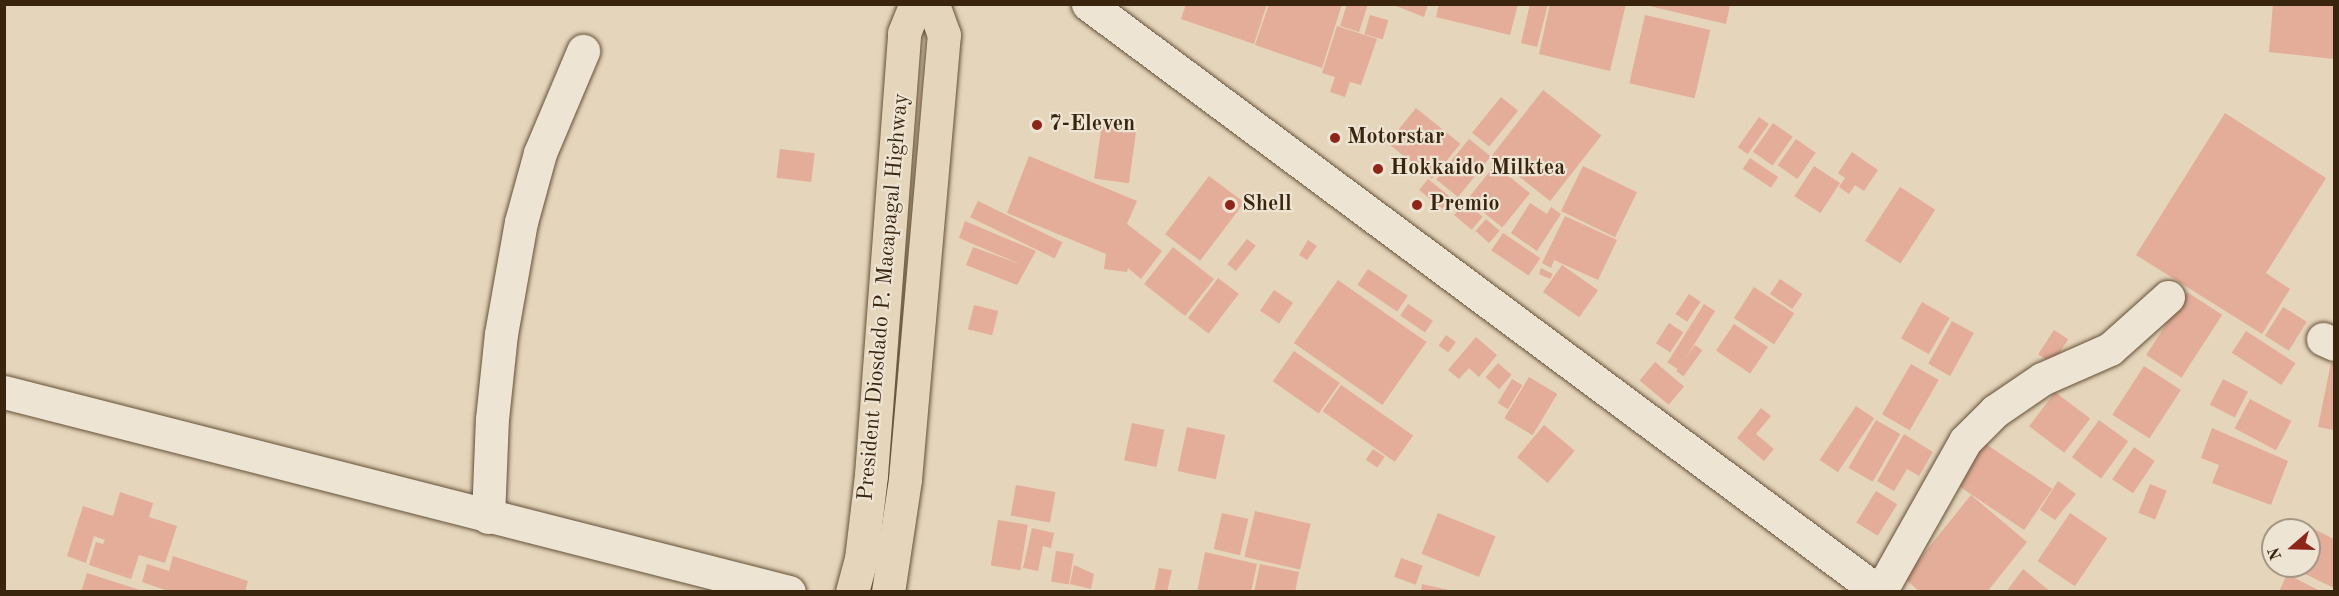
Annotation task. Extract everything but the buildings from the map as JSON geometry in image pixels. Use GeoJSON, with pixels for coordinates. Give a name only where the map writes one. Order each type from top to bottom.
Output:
{"type":"FeatureCollection","features":[{"type":"Feature","properties":{"kind":"highway","name":"President Diosdado P. Macapagal Highway"},"geometry":{"type":"LineString","coordinates":[[852,591],[861,559],[871,475],[904,33],[916,4]]}},
{"type":"Feature","properties":{"kind":"highway","name":"President Diosdado P. Macapagal Highway"},"geometry":{"type":"LineString","coordinates":[[888,591],[905,479],[944,35],[933,4]]}},
{"type":"Feature","properties":{"kind":"street"},"geometry":{"type":"LineString","coordinates":[[1088,4],[1880,591],[1965,441],[1995,411],[2042,379],[2110,349],[2168,297]]}},
{"type":"Feature","properties":{"kind":"street"},"geometry":{"type":"LineString","coordinates":[[488,517],[492,419],[501,334],[521,222],[540,153],[583,51]]}},
{"type":"Feature","properties":{"kind":"street"},"geometry":{"type":"LineString","coordinates":[[4,392],[488,517],[789,591]]}},
{"type":"Feature","properties":{"kind":"place","name":"7-Eleven"},"geometry":{"type":"Point","coordinates":[1037,125]}},
{"type":"Feature","properties":{"kind":"place","name":"Motorstar"},"geometry":{"type":"Point","coordinates":[1335,138]}},
{"type":"Feature","properties":{"kind":"place","name":"Hokkaido Milktea"},"geometry":{"type":"Point","coordinates":[1378,169]}},
{"type":"Feature","properties":{"kind":"place","name":"Shell"},"geometry":{"type":"Point","coordinates":[1230,205]}},
{"type":"Feature","properties":{"kind":"place","name":"Premio"},"geometry":{"type":"Point","coordinates":[1417,205]}}]}
